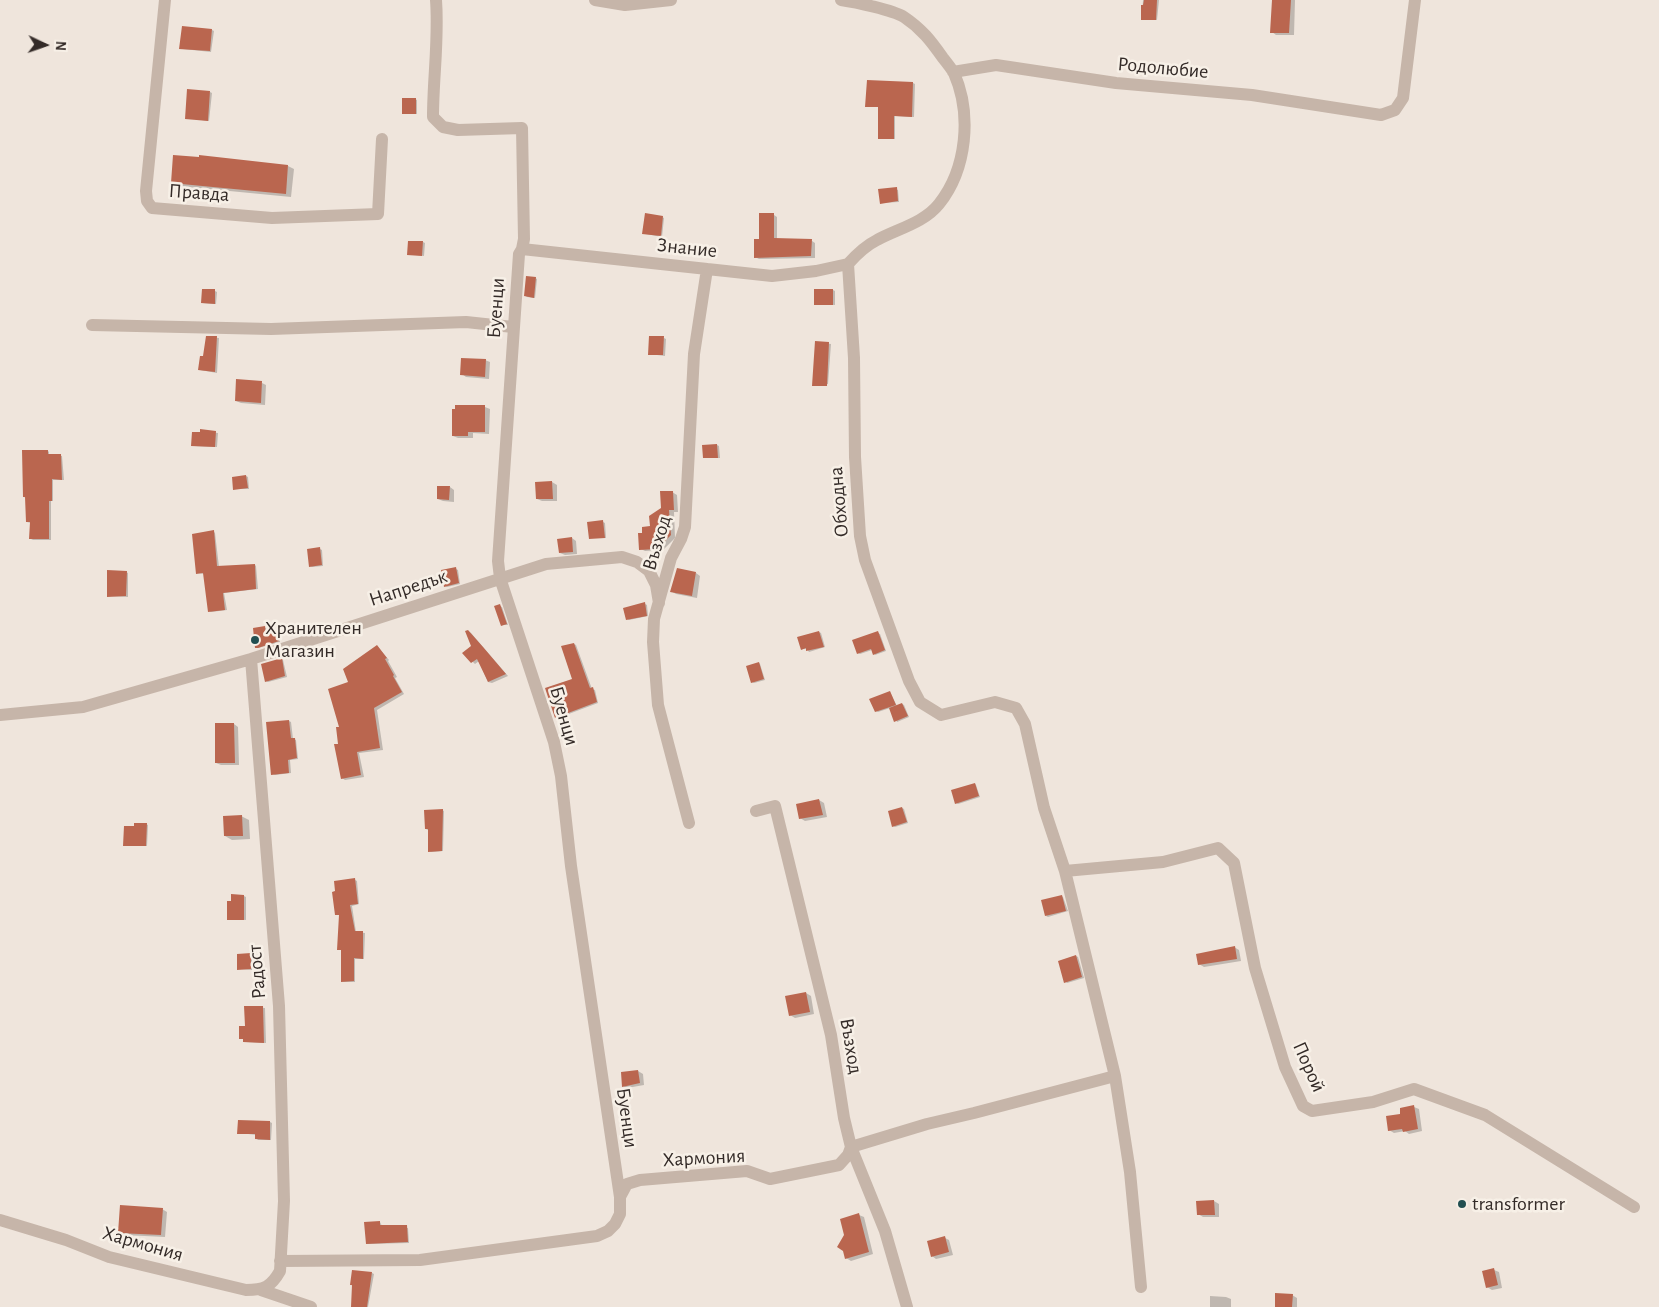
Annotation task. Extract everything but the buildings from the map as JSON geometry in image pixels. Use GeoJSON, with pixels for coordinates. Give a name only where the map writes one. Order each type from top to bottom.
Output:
{"type":"FeatureCollection","features":[{"type":"Feature","properties":{"kind":"street","name":"Правда"},"geometry":{"type":"LineString","coordinates":[[165,0],[146,191],[152,208],[272,218],[378,214],[382,139]]}},
{"type":"Feature","properties":{"kind":"street","name":"Буенци"},"geometry":{"type":"LineString","coordinates":[[436,0],[433,117],[443,127],[458,130],[522,128],[524,240],[519,254],[512,327],[498,561],[500,578],[554,742],[561,776],[572,876],[620,1197]]}},
{"type":"Feature","properties":{"kind":"street"},"geometry":{"type":"LineString","coordinates":[[595,0],[625,5],[671,0]]}},
{"type":"Feature","properties":{"kind":"street"},"geometry":{"type":"LineString","coordinates":[[841,0],[902,16],[927,34],[954,72],[963,109],[964,136],[962,156],[950,187],[938,205],[923,218],[868,245],[848,264]]}},
{"type":"Feature","properties":{"kind":"street","name":"Родолюбие"},"geometry":{"type":"LineString","coordinates":[[954,72],[996,65],[1116,83],[1252,95],[1381,115],[1395,110],[1404,98],[1415,0]]}},
{"type":"Feature","properties":{"kind":"street","name":"Знание"},"geometry":{"type":"LineString","coordinates":[[522,249],[772,276],[816,271],[848,264]]}},
{"type":"Feature","properties":{"kind":"street","name":"Обходна"},"geometry":{"type":"LineString","coordinates":[[848,264],[854,358],[855,456],[860,536],[867,567],[909,681],[920,702],[941,715],[996,702],[1016,708],[1025,724],[1044,808],[1065,871],[1115,1076],[1130,1172],[1141,1287]]}},
{"type":"Feature","properties":{"kind":"street","name":"Възход"},"geometry":{"type":"LineString","coordinates":[[689,824],[658,705],[653,642],[654,619],[671,558],[685,527],[694,354],[707,269]]}},
{"type":"Feature","properties":{"kind":"street"},"geometry":{"type":"LineString","coordinates":[[92,325],[271,329],[466,322],[512,327]]}},
{"type":"Feature","properties":{"kind":"street","name":"Напредък"},"geometry":{"type":"LineString","coordinates":[[0,716],[83,707],[251,659],[546,564],[622,558],[637,562],[649,571],[656,584],[659,603]]}},
{"type":"Feature","properties":{"kind":"street","name":"Радост"},"geometry":{"type":"LineString","coordinates":[[251,659],[279,1006],[284,1201],[280,1271],[275,1280],[262,1290]]}},
{"type":"Feature","properties":{"kind":"street","name":"Възход"},"geometry":{"type":"LineString","coordinates":[[756,810],[774,806],[831,1035],[844,1118],[852,1147],[884,1231],[907,1307]]}},
{"type":"Feature","properties":{"kind":"street","name":"Порой"},"geometry":{"type":"LineString","coordinates":[[1065,871],[1163,862],[1218,848],[1234,862],[1255,968],[1285,1067],[1303,1106],[1312,1111],[1373,1102],[1414,1089],[1485,1115],[1634,1207]]}},
{"type":"Feature","properties":{"kind":"street"},"geometry":{"type":"LineString","coordinates":[[852,1147],[926,1124],[974,1114],[1115,1076]]}},
{"type":"Feature","properties":{"kind":"street","name":"Хармония"},"geometry":{"type":"LineString","coordinates":[[620,1197],[627,1184],[640,1180],[748,1170],[770,1179],[830,1167],[839,1165],[852,1147]]}},
{"type":"Feature","properties":{"kind":"street"},"geometry":{"type":"LineString","coordinates":[[280,1261],[420,1260],[597,1236],[608,1231],[615,1224],[620,1214],[620,1197]]}},
{"type":"Feature","properties":{"kind":"street","name":"Хармония"},"geometry":{"type":"LineString","coordinates":[[0,1220],[66,1240],[110,1257],[246,1290],[262,1290],[311,1307]]}},
{"type":"Feature","properties":{"kind":"place","name":"Хранителен Магазин"},"geometry":{"type":"Point","coordinates":[255,640]}},
{"type":"Feature","properties":{"kind":"place","name":"transformer"},"geometry":{"type":"Point","coordinates":[1462,1204]}}]}
